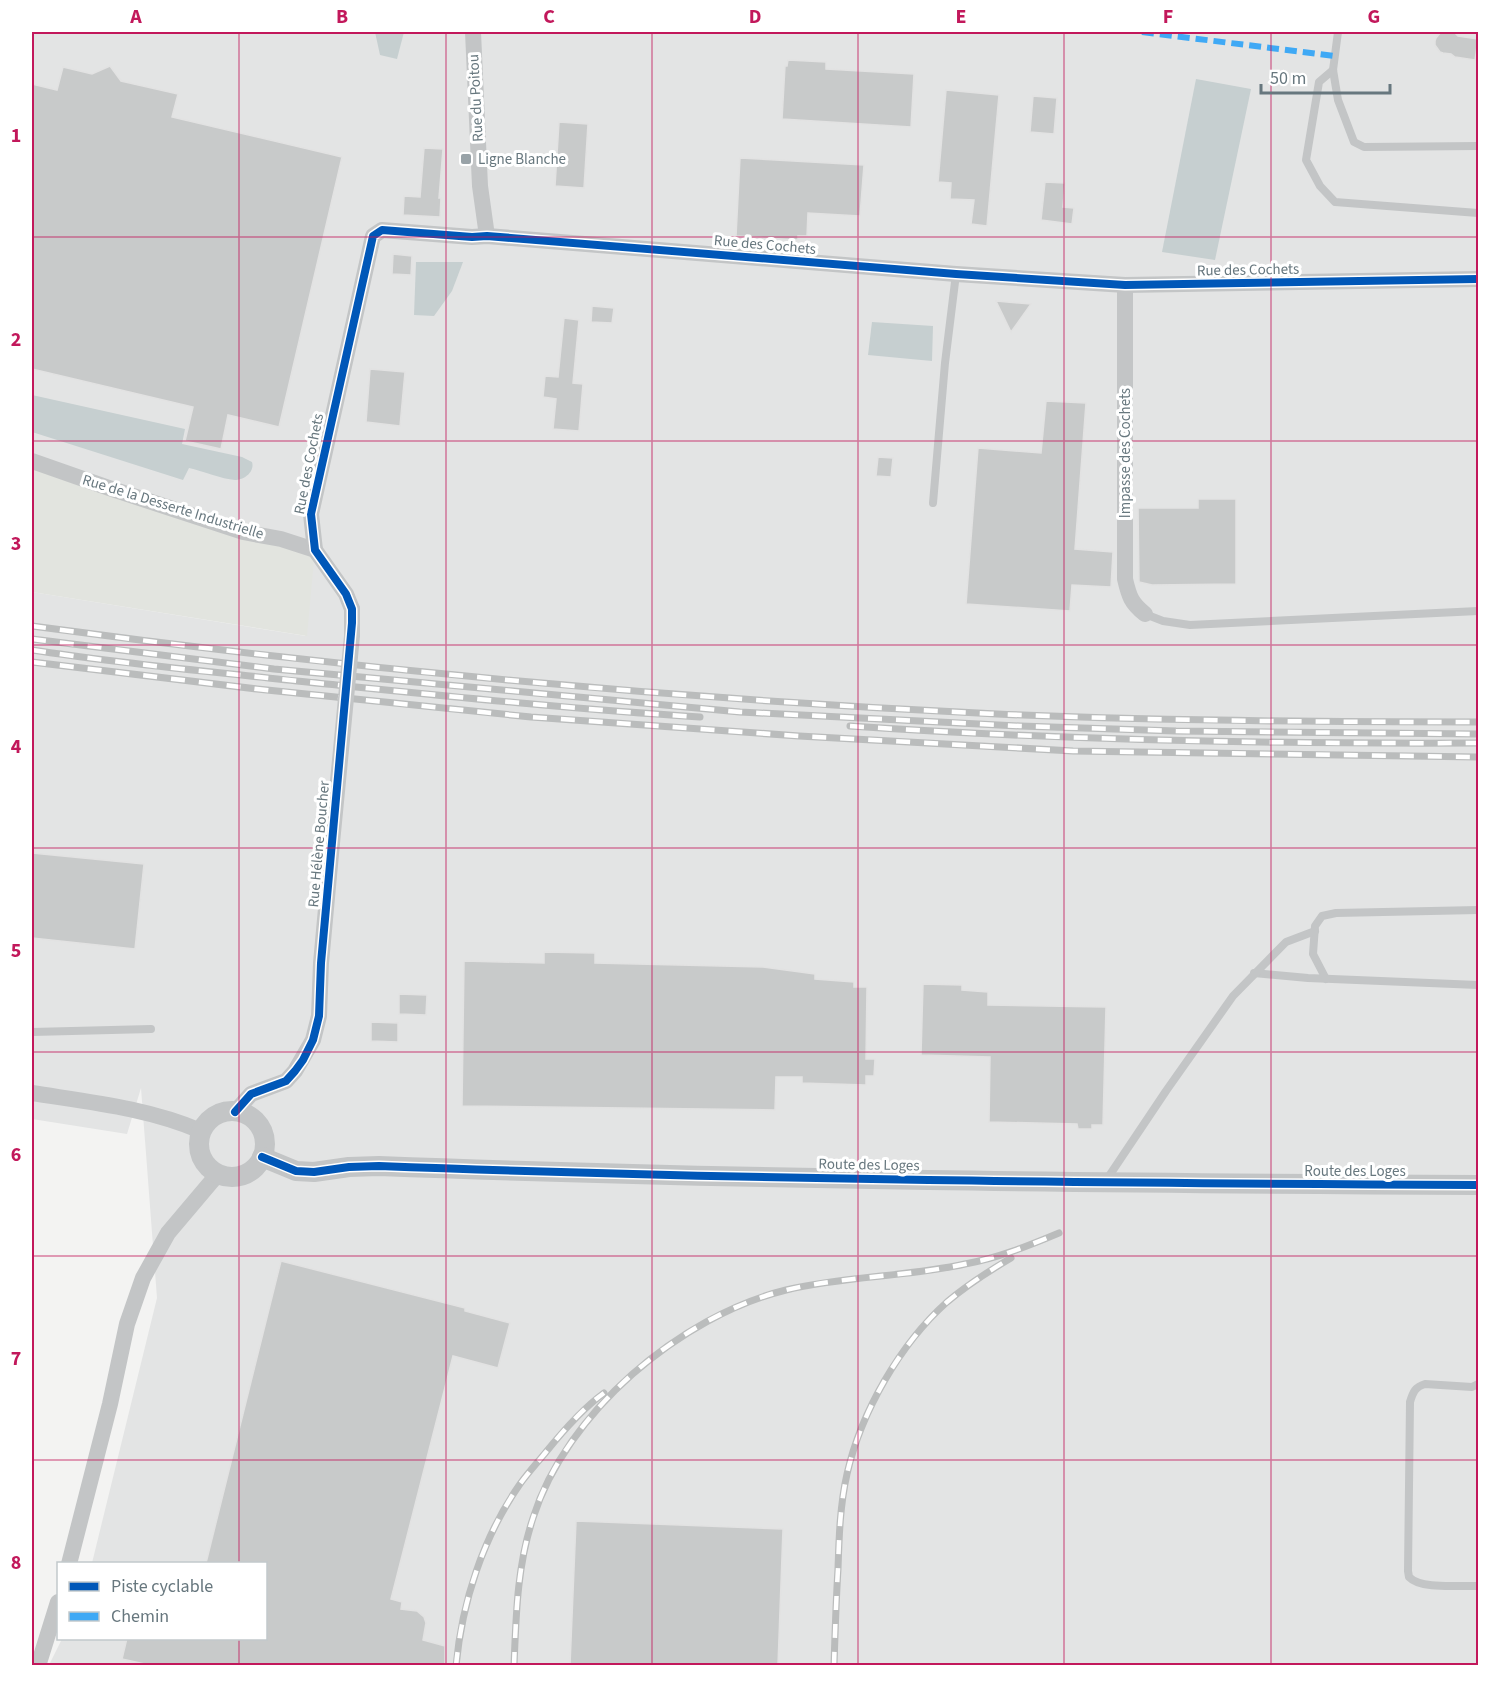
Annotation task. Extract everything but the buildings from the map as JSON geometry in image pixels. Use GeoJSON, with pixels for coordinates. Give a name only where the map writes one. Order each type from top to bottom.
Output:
{"type":"FeatureCollection","features":[{"type":"Feature","properties":{"kind":"street","name":"Rue du Poitou"},"geometry":{"type":"LineString","coordinates":[[472,32],[480,186],[487,236]]}},
{"type":"Feature","properties":{"kind":"street","name":"Rue des Cochets"},"geometry":{"type":"LineString","coordinates":[[315,550],[312,507],[373,236],[382,230],[1125,285],[1479,279]]}},
{"type":"Feature","properties":{"kind":"street","name":"Impasse des Cochets"},"geometry":{"type":"LineString","coordinates":[[1125,285],[1125,579],[1134,605],[1144,614]]}},
{"type":"Feature","properties":{"kind":"street","name":"Rue de la Desserte Industrielle"},"geometry":{"type":"LineString","coordinates":[[32,461],[243,532],[315,550]]}},
{"type":"Feature","properties":{"kind":"street","name":"Rue Hélène Boucher"},"geometry":{"type":"LineString","coordinates":[[235,1112],[251,1094],[291,1076],[303,1060],[313,1040],[319,1016],[321,963],[352,636],[352,609],[346,594],[315,550]]}},
{"type":"Feature","properties":{"kind":"street"},"geometry":{"type":"LineString","coordinates":[[32,1093],[145,1113],[178,1121],[201,1131]]}},
{"type":"Feature","properties":{"kind":"street"},"geometry":{"type":"LineString","coordinates":[[235,1112],[243,1113],[255,1121],[264,1134],[264,1151],[259,1163],[250,1173],[233,1178],[217,1175],[207,1167],[199,1149],[201,1131],[207,1122],[220,1113],[235,1112]]}},
{"type":"Feature","properties":{"kind":"street","name":"Route des Loges"},"geometry":{"type":"LineString","coordinates":[[262,1157],[296,1171],[314,1172],[379,1166],[600,1174],[1479,1185]]}},
{"type":"Feature","properties":{"kind":"street"},"geometry":{"type":"LineString","coordinates":[[69,1562],[110,1404],[127,1324],[143,1278],[168,1233],[217,1175]]}},
{"type":"Feature","properties":{"kind":"street"},"geometry":{"type":"LineString","coordinates":[[38,1665],[57,1605]]}},
{"type":"Feature","properties":{"kind":"lane"},"geometry":{"type":"LineString","coordinates":[[1338,32],[1333,70],[1338,100],[1354,142],[1364,147],[1479,146]]}},
{"type":"Feature","properties":{"kind":"lane"},"geometry":{"type":"LineString","coordinates":[[1333,70],[1319,82],[1306,160],[1320,186],[1335,202],[1479,213]]}},
{"type":"Feature","properties":{"kind":"lane"},"geometry":{"type":"LineString","coordinates":[[933,503],[945,363],[956,274]]}},
{"type":"Feature","properties":{"kind":"lane"},"geometry":{"type":"LineString","coordinates":[[1144,614],[1163,621],[1190,625],[1479,611]]}},
{"type":"Feature","properties":{"kind":"lane"},"geometry":{"type":"LineString","coordinates":[[1326,979],[1313,954],[1315,926],[1322,916],[1336,913],[1479,910]]}},
{"type":"Feature","properties":{"kind":"lane"},"geometry":{"type":"LineString","coordinates":[[1105,1182],[1224,1008],[1254,973],[1286,942],[1315,931]]}},
{"type":"Feature","properties":{"kind":"lane"},"geometry":{"type":"LineString","coordinates":[[1254,973],[1326,979],[1479,985]]}},
{"type":"Feature","properties":{"kind":"lane"},"geometry":{"type":"LineString","coordinates":[[32,1032],[151,1029]]}},
{"type":"Feature","properties":{"kind":"lane"},"geometry":{"type":"LineString","coordinates":[[1479,1384],[1472,1387],[1425,1384],[1413,1392],[1410,1402],[1408,1570],[1409,1577],[1414,1582],[1479,1586]]}},
{"type":"Feature","properties":{"kind":"shaded area"},"geometry":{"type":"Polygon","coordinates":[[[32,32],[1478,32],[1478,1665],[49,1665],[62,1640],[267,1640],[267,1562],[92,1562],[157,1298],[141,1088],[127,1134],[32,1119],[32,592],[306,636],[32,460],[32,32]]]}},
{"type":"Feature","properties":{"kind":"shaded area"},"geometry":{"type":"Polygon","coordinates":[[[375,32],[404,32],[397,59],[380,55],[375,32]]]}},
{"type":"Feature","properties":{"kind":"shaded area"},"geometry":{"type":"Polygon","coordinates":[[[1196,79],[1251,89],[1215,260],[1162,252],[1196,79]]]}},
{"type":"Feature","properties":{"kind":"shaded area"},"geometry":{"type":"Polygon","coordinates":[[[416,262],[463,262],[452,291],[434,316],[414,315],[416,262]]]}},
{"type":"Feature","properties":{"kind":"shaded area"},"geometry":{"type":"Polygon","coordinates":[[[872,322],[933,326],[932,361],[868,355],[872,322]]]}},
{"type":"Feature","properties":{"kind":"shaded area"},"geometry":{"type":"Polygon","coordinates":[[[32,395],[185,429],[182,444],[242,457],[252,462],[251,472],[246,477],[235,480],[189,468],[183,480],[32,432],[32,395]]]}},
{"type":"Feature","properties":{"kind":"shaded area"},"geometry":{"type":"Polygon","coordinates":[[[32,460],[315,549],[307,636],[32,592],[32,460]]]}},
{"type":"Feature","properties":{"kind":"railway"},"geometry":{"type":"LineString","coordinates":[[32,626],[393,669],[755,700],[876,708],[1118,718],[1478,722]]}},
{"type":"Feature","properties":{"kind":"railway"},"geometry":{"type":"LineString","coordinates":[[32,639],[274,669],[740,712],[1176,731],[1478,734]]}},
{"type":"Feature","properties":{"kind":"railway"},"geometry":{"type":"LineString","coordinates":[[32,650],[100,660],[405,692],[700,717]]}},
{"type":"Feature","properties":{"kind":"railway"},"geometry":{"type":"LineString","coordinates":[[32,662],[257,689],[531,717],[799,736],[1073,751],[1478,757]]}},
{"type":"Feature","properties":{"kind":"railway"},"geometry":{"type":"LineString","coordinates":[[850,726],[1007,735],[1164,740],[1478,743]]}},
{"type":"Feature","properties":{"kind":"railway"},"geometry":{"type":"LineString","coordinates":[[514,1666],[520,1573],[533,1518],[549,1479],[572,1442],[600,1407],[632,1374],[668,1346],[706,1322],[746,1303],[808,1285],[920,1272],[977,1261],[1013,1251],[1059,1233]]}},
{"type":"Feature","properties":{"kind":"railway"},"geometry":{"type":"LineString","coordinates":[[834,1666],[841,1509],[853,1451],[872,1403],[898,1359],[930,1319],[962,1290],[1011,1258]]}},
{"type":"Feature","properties":{"kind":"railway"},"geometry":{"type":"LineString","coordinates":[[456,1666],[469,1594],[495,1526],[529,1472],[573,1421],[604,1393]]}},
{"type":"Feature","properties":{"kind":"marked path"},"geometry":{"type":"LineString","coordinates":[[1142,32],[1335,56]]}},
{"type":"Feature","properties":{"kind":"cycle path"},"geometry":{"type":"LineString","coordinates":[[235,1112],[251,1094],[286,1081],[295,1071],[313,1040],[319,1016],[321,963],[352,609],[346,594],[315,550],[311,514],[373,236],[382,230],[472,237],[487,236],[956,274],[1125,285],[1478,279]]}},
{"type":"Feature","properties":{"kind":"cycle path"},"geometry":{"type":"LineString","coordinates":[[262,1157],[296,1171],[314,1172],[379,1166],[791,1178],[1478,1185]]}},
{"type":"Feature","properties":{"kind":"place","name":"Ligne Blanche"},"geometry":{"type":"Point","coordinates":[466,159]}}]}
